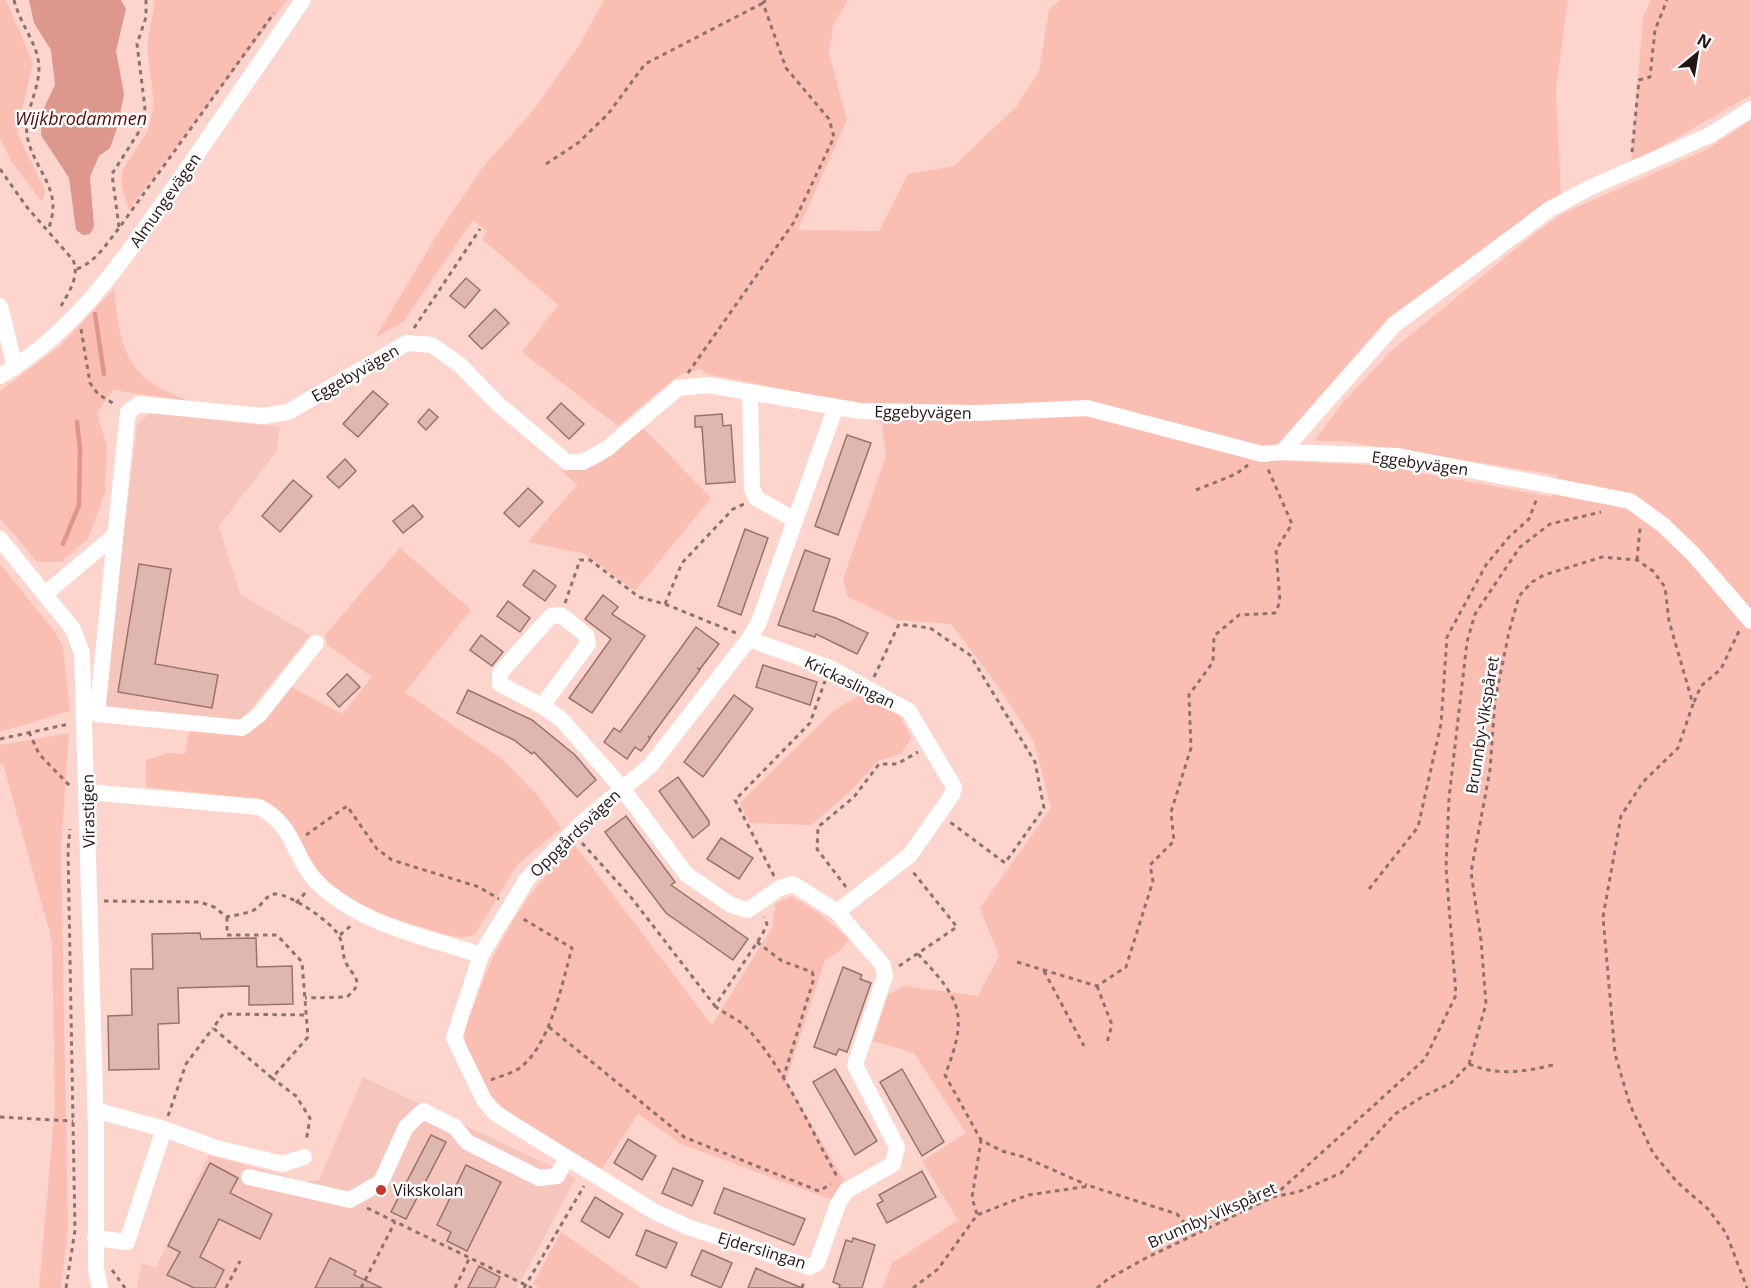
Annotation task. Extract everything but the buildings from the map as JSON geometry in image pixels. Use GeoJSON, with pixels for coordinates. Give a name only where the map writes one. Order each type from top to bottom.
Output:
{"type":"FeatureCollection","features":[{"type":"Feature","properties":{"kind":"street","name":"Almungevägen"},"geometry":{"type":"LineString","coordinates":[[0,375],[52,340],[75,318],[129,252],[303,0]]}},
{"type":"Feature","properties":{"kind":"street"},"geometry":{"type":"LineString","coordinates":[[1282,452],[1394,325],[1550,209],[1710,135],[1751,109]]}},
{"type":"Feature","properties":{"kind":"street"},"geometry":{"type":"LineString","coordinates":[[0,306],[15,367]]}},
{"type":"Feature","properties":{"kind":"street","name":"Eggebyvägen"},"geometry":{"type":"LineString","coordinates":[[128,412],[139,404],[263,416],[288,412],[407,343],[432,345],[460,365],[498,404],[567,462],[583,462],[608,448],[678,388],[708,385],[835,409],[977,413],[1087,408],[1262,454],[1282,452],[1398,456],[1630,501],[1663,525],[1694,555],[1748,619]]}},
{"type":"Feature","properties":{"kind":"street"},"geometry":{"type":"LineString","coordinates":[[750,392],[752,488],[756,498],[795,520]]}},
{"type":"Feature","properties":{"kind":"street","name":"Oppgårdsvägen"},"geometry":{"type":"LineString","coordinates":[[481,955],[527,879],[573,833],[651,765],[749,639],[759,622],[835,409]]}},
{"type":"Feature","properties":{"kind":"street","name":"Virastigen"},"geometry":{"type":"LineString","coordinates":[[100,1288],[95,1238],[96,1110],[80,789],[85,720],[114,536],[128,412]]}},
{"type":"Feature","properties":{"kind":"street"},"geometry":{"type":"LineString","coordinates":[[45,594],[114,536]]}},
{"type":"Feature","properties":{"kind":"street","name":"Virastigen"},"geometry":{"type":"LineString","coordinates":[[0,539],[73,629],[82,652],[85,720]]}},
{"type":"Feature","properties":{"kind":"street"},"geometry":{"type":"LineString","coordinates":[[542,706],[588,644],[586,635],[561,615],[551,616],[500,673],[500,684],[560,718],[622,788],[686,874],[731,905],[748,910],[780,888],[793,884],[837,912],[883,965],[885,976],[855,1065],[897,1147],[893,1164],[842,1185]]}},
{"type":"Feature","properties":{"kind":"street","name":"Krickaslingan"},"geometry":{"type":"LineString","coordinates":[[749,639],[830,668],[909,711],[954,787],[952,795],[904,861],[837,912]]}},
{"type":"Feature","properties":{"kind":"street"},"geometry":{"type":"LineString","coordinates":[[85,720],[242,728],[259,715],[316,643]]}},
{"type":"Feature","properties":{"kind":"street"},"geometry":{"type":"LineString","coordinates":[[80,789],[259,807],[275,814],[295,843],[314,879],[336,900],[383,923],[481,955]]}},
{"type":"Feature","properties":{"kind":"street","name":"Ejderslingan"},"geometry":{"type":"LineString","coordinates":[[481,955],[454,1038],[477,1086],[495,1113],[655,1212],[688,1227],[809,1267],[817,1263],[838,1204],[842,1185]]}},
{"type":"Feature","properties":{"kind":"street"},"geometry":{"type":"LineString","coordinates":[[96,1110],[164,1129],[216,1148],[283,1164],[303,1157]]}},
{"type":"Feature","properties":{"kind":"street"},"geometry":{"type":"LineString","coordinates":[[249,1177],[350,1200],[381,1182],[406,1127],[423,1111],[455,1127],[467,1142],[539,1178],[557,1176],[567,1158]]}},
{"type":"Feature","properties":{"kind":"street"},"geometry":{"type":"LineString","coordinates":[[95,1238],[127,1242],[164,1129]]}},
{"type":"Feature","properties":{"kind":"path"},"geometry":{"type":"LineString","coordinates":[[14,0],[18,19],[38,56],[40,74],[27,115],[28,143],[50,184],[54,216],[48,230]]}},
{"type":"Feature","properties":{"kind":"path"},"geometry":{"type":"LineString","coordinates":[[119,228],[112,174],[140,129],[145,108],[137,44],[146,17],[146,0]]}},
{"type":"Feature","properties":{"kind":"path"},"geometry":{"type":"LineString","coordinates":[[1634,170],[1631,164],[1639,80],[1650,77],[1655,30],[1667,0]]}},
{"type":"Feature","properties":{"kind":"path"},"geometry":{"type":"LineString","coordinates":[[546,164],[578,143],[608,114],[645,64],[764,2],[786,68],[829,119],[834,137],[794,222],[678,388]]}},
{"type":"Feature","properties":{"kind":"path"},"geometry":{"type":"LineString","coordinates":[[0,169],[26,206],[73,260],[77,269],[85,266],[99,254],[119,228],[276,9]]}},
{"type":"Feature","properties":{"kind":"path"},"geometry":{"type":"LineString","coordinates":[[407,343],[418,317],[480,229]]}},
{"type":"Feature","properties":{"kind":"path"},"geometry":{"type":"LineString","coordinates":[[63,303],[75,318],[83,335],[90,383],[98,394],[128,412]]}},
{"type":"Feature","properties":{"kind":"path"},"geometry":{"type":"LineString","coordinates":[[1017,962],[1044,972],[1097,986],[1126,967],[1153,881],[1150,865],[1174,841],[1171,812],[1191,748],[1189,695],[1213,662],[1214,636],[1239,615],[1275,613],[1280,602],[1276,550],[1292,524],[1262,454],[1236,474],[1196,490]]}},
{"type":"Feature","properties":{"kind":"path"},"geometry":{"type":"LineString","coordinates":[[1369,889],[1418,827],[1441,724],[1447,637],[1486,566],[1509,537],[1530,519],[1537,503],[1536,481]]}},
{"type":"Feature","properties":{"kind":"path"},"geometry":{"type":"LineString","coordinates":[[665,604],[682,562],[733,509],[756,498]]}},
{"type":"Feature","properties":{"kind":"path"},"geometry":{"type":"LineString","coordinates":[[1273,1197],[1425,1059],[1454,1002],[1456,995],[1454,934],[1446,868],[1449,798],[1467,642],[1475,614],[1520,547],[1550,524],[1599,513],[1630,501]]}},
{"type":"Feature","properties":{"kind":"path"},"geometry":{"type":"LineString","coordinates":[[1641,524],[1636,560],[1653,571],[1665,587],[1669,621],[1693,704]]}},
{"type":"Feature","properties":{"kind":"path","name":"Brunnby-Vikspåret"},"geometry":{"type":"LineString","coordinates":[[1097,1288],[1108,1279],[1146,1258],[1273,1197],[1298,1192],[1341,1173],[1395,1114],[1422,1096],[1451,1083],[1468,1064],[1486,1004],[1481,940],[1471,872],[1490,770],[1495,700],[1519,596],[1532,582],[1544,575],[1602,557],[1636,560]]}},
{"type":"Feature","properties":{"kind":"path"},"geometry":{"type":"LineString","coordinates":[[561,615],[580,560],[590,560],[639,597],[665,604],[749,639]]}},
{"type":"Feature","properties":{"kind":"path"},"geometry":{"type":"LineString","coordinates":[[1747,1288],[1726,1233],[1708,1209],[1677,1182],[1653,1153],[1630,1105],[1615,1054],[1603,917],[1621,816],[1643,782],[1678,748],[1701,686],[1721,669],[1748,619]]}},
{"type":"Feature","properties":{"kind":"path"},"geometry":{"type":"LineString","coordinates":[[868,689],[899,624],[930,628],[970,655],[1035,762],[1044,808],[1005,863],[939,814]]}},
{"type":"Feature","properties":{"kind":"path"},"geometry":{"type":"LineString","coordinates":[[780,888],[735,800],[810,723],[830,668]]}},
{"type":"Feature","properties":{"kind":"path"},"geometry":{"type":"LineString","coordinates":[[0,739],[85,720]]}},
{"type":"Feature","properties":{"kind":"path"},"geometry":{"type":"LineString","coordinates":[[29,732],[39,754],[80,789]]}},
{"type":"Feature","properties":{"kind":"path"},"geometry":{"type":"LineString","coordinates":[[855,899],[817,849],[818,827],[854,797],[879,764],[897,764],[907,760],[928,743]]}},
{"type":"Feature","properties":{"kind":"path"},"geometry":{"type":"LineString","coordinates":[[295,843],[347,806],[377,849],[392,860],[479,887],[509,907],[520,918],[572,948],[549,1027],[521,1067],[477,1086]]}},
{"type":"Feature","properties":{"kind":"path"},"geometry":{"type":"LineString","coordinates":[[66,1288],[75,1230],[68,849],[71,822]]}},
{"type":"Feature","properties":{"kind":"path"},"geometry":{"type":"LineString","coordinates":[[549,1027],[684,1137],[819,1191],[842,1185],[783,1080],[757,1040],[743,1024],[715,1006],[630,896],[573,833]]}},
{"type":"Feature","properties":{"kind":"path"},"geometry":{"type":"LineString","coordinates":[[885,976],[957,927],[904,861]]}},
{"type":"Feature","properties":{"kind":"path"},"geometry":{"type":"LineString","coordinates":[[296,903],[310,888]]}},
{"type":"Feature","properties":{"kind":"path"},"geometry":{"type":"LineString","coordinates":[[104,893],[105,911]]}},
{"type":"Feature","properties":{"kind":"path"},"geometry":{"type":"LineString","coordinates":[[227,917],[255,910],[266,898],[276,894],[287,896],[328,921],[339,935],[346,964],[355,973],[356,986],[347,998],[305,998]]}},
{"type":"Feature","properties":{"kind":"path"},"geometry":{"type":"LineString","coordinates":[[104,901],[200,902],[214,907],[227,917]]}},
{"type":"Feature","properties":{"kind":"path"},"geometry":{"type":"LineString","coordinates":[[715,1006],[758,942],[767,924],[756,906]]}},
{"type":"Feature","properties":{"kind":"path"},"geometry":{"type":"LineString","coordinates":[[227,917],[227,935],[277,935],[302,962],[308,1037],[273,1078]]}},
{"type":"Feature","properties":{"kind":"path"},"geometry":{"type":"LineString","coordinates":[[339,935],[355,923],[345,917]]}},
{"type":"Feature","properties":{"kind":"path"},"geometry":{"type":"LineString","coordinates":[[758,942],[782,961],[812,972],[814,978],[783,1080]]}},
{"type":"Feature","properties":{"kind":"path"},"geometry":{"type":"LineString","coordinates":[[918,954],[948,986],[955,1001],[960,1032],[945,1075],[981,1140],[1002,1151],[1024,1157],[1090,1186],[1177,1214],[1195,1236]]}},
{"type":"Feature","properties":{"kind":"path"},"geometry":{"type":"LineString","coordinates":[[1044,972],[1084,1046]]}},
{"type":"Feature","properties":{"kind":"path"},"geometry":{"type":"LineString","coordinates":[[1097,986],[1112,1025],[1107,1042]]}},
{"type":"Feature","properties":{"kind":"path"},"geometry":{"type":"LineString","coordinates":[[164,1129],[186,1064],[223,1014],[306,1015]]}},
{"type":"Feature","properties":{"kind":"path"},"geometry":{"type":"LineString","coordinates":[[213,1028],[296,1096],[310,1118],[303,1157]]}},
{"type":"Feature","properties":{"kind":"path"},"geometry":{"type":"LineString","coordinates":[[1468,1064],[1488,1072],[1518,1073],[1553,1065]]}},
{"type":"Feature","properties":{"kind":"path"},"geometry":{"type":"LineString","coordinates":[[0,1117],[73,1121]]}},
{"type":"Feature","properties":{"kind":"path"},"geometry":{"type":"LineString","coordinates":[[977,1215],[972,1198],[981,1140]]}},
{"type":"Feature","properties":{"kind":"path"},"geometry":{"type":"LineString","coordinates":[[525,1286],[591,1173]]}},
{"type":"Feature","properties":{"kind":"path"},"geometry":{"type":"LineString","coordinates":[[913,1288],[938,1269],[977,1215],[1028,1195],[1090,1186]]}},
{"type":"Feature","properties":{"kind":"path"},"geometry":{"type":"LineString","coordinates":[[350,1200],[532,1288]]}},
{"type":"Feature","properties":{"kind":"path"},"geometry":{"type":"LineString","coordinates":[[361,1288],[395,1222]]}},
{"type":"Feature","properties":{"kind":"path"},"geometry":{"type":"LineString","coordinates":[[455,1288],[470,1257]]}},
{"type":"Feature","properties":{"kind":"path"},"geometry":{"type":"LineString","coordinates":[[226,1288],[240,1261]]}},
{"type":"Feature","properties":{"kind":"path"},"geometry":{"type":"LineString","coordinates":[[110,1268],[125,1288]]}},
{"type":"Feature","properties":{"kind":"shaded area"},"geometry":{"type":"Polygon","coordinates":[[[0,0],[6,0],[33,63],[17,133],[45,190],[42,202],[11,161],[0,138],[0,0]]]}},
{"type":"Feature","properties":{"kind":"shaded area"},"geometry":{"type":"Polygon","coordinates":[[[155,0],[287,0],[129,210],[122,187],[122,171],[148,130],[154,105],[147,46],[155,0]]]}},
{"type":"Feature","properties":{"kind":"shaded area"},"geometry":{"type":"Polygon","coordinates":[[[604,0],[848,0],[833,26],[829,54],[847,120],[798,230],[879,231],[908,174],[954,166],[1016,107],[1039,71],[1049,10],[1060,0],[1568,0],[1556,88],[1561,195],[1389,317],[1288,433],[1276,460],[1383,466],[1552,497],[1557,475],[1341,441],[1314,441],[1344,401],[1391,351],[1535,233],[1564,213],[1708,149],[1751,120],[1751,1288],[883,1288],[892,1263],[958,1220],[922,1161],[966,1133],[914,1053],[873,1041],[888,995],[904,986],[978,996],[999,956],[980,908],[1051,808],[1034,742],[998,686],[951,624],[896,620],[848,597],[843,579],[886,456],[882,424],[863,405],[707,374],[700,369],[679,375],[618,426],[522,352],[558,305],[482,239],[487,231],[473,220],[404,321],[375,338],[440,230],[483,167],[535,108],[580,44],[604,0]]]}},
{"type":"Feature","properties":{"kind":"shaded area"},"geometry":{"type":"Polygon","coordinates":[[[1651,0],[1751,0],[1751,95],[1631,164],[1643,17],[1651,0]]]}},
{"type":"Feature","properties":{"kind":"shaded area"},"geometry":{"type":"Polygon","coordinates":[[[114,289],[122,340],[133,364],[150,382],[188,401],[113,390],[97,413],[107,447],[105,493],[88,539],[61,562],[37,562],[0,518],[0,391],[59,347],[114,289]]]}},
{"type":"Feature","properties":{"kind":"shaded area"},"geometry":{"type":"Polygon","coordinates":[[[150,413],[280,427],[276,452],[219,526],[240,594],[310,635],[239,724],[103,705],[137,425],[150,413]]]}},
{"type":"Feature","properties":{"kind":"shaded area"},"geometry":{"type":"Polygon","coordinates":[[[643,428],[711,498],[635,591],[585,554],[528,542],[577,485],[561,470],[575,470],[597,464],[614,453],[643,428]]]}},
{"type":"Feature","properties":{"kind":"shaded area"},"geometry":{"type":"Polygon","coordinates":[[[400,548],[471,610],[405,692],[503,760],[539,797],[561,828],[517,865],[476,933],[471,936],[446,935],[375,913],[340,893],[311,865],[262,800],[146,787],[146,760],[169,753],[185,754],[189,731],[249,733],[288,685],[342,714],[372,677],[327,644],[325,635],[400,548]]]}},
{"type":"Feature","properties":{"kind":"shaded area"},"geometry":{"type":"Polygon","coordinates":[[[0,564],[52,628],[63,646],[70,711],[0,732],[0,564]]]}},
{"type":"Feature","properties":{"kind":"shaded area"},"geometry":{"type":"Polygon","coordinates":[[[859,695],[900,716],[911,738],[901,754],[878,761],[850,792],[811,825],[750,823],[740,803],[832,712],[859,695]]]}},
{"type":"Feature","properties":{"kind":"shaded area"},"geometry":{"type":"Polygon","coordinates":[[[69,733],[61,848],[68,1227],[61,1288],[39,1288],[55,1107],[52,941],[3,764],[0,764],[0,745],[69,733]]]}},
{"type":"Feature","properties":{"kind":"shaded area"},"geometry":{"type":"Polygon","coordinates":[[[575,845],[712,1025],[773,926],[775,904],[791,896],[820,914],[849,939],[840,951],[825,960],[786,1081],[844,1180],[832,1200],[681,1144],[638,1114],[602,1169],[509,1112],[488,1093],[476,1072],[466,1044],[464,1030],[466,1022],[495,954],[517,914],[543,878],[575,845]]]}},
{"type":"Feature","properties":{"kind":"shaded area","name":"Vikskolan"},"geometry":{"type":"Polygon","coordinates":[[[363,1077],[576,1178],[517,1288],[137,1288],[142,1263],[156,1268],[209,1155],[306,1182],[319,1180],[363,1077]]]}},
{"type":"Feature","properties":{"kind":"shaded area"},"geometry":{"type":"Polygon","coordinates":[[[561,1232],[641,1288],[539,1288],[533,1284],[561,1232]]]}},
{"type":"Feature","properties":{"kind":"water","name":"Wijkbrodammen"},"geometry":{"type":"Polygon","coordinates":[[[29,0],[121,0],[126,9],[116,51],[124,94],[118,125],[110,148],[99,156],[90,177],[94,226],[90,234],[83,235],[76,230],[69,178],[41,135],[42,112],[55,85],[51,50],[34,23],[29,0]]]}},
{"type":"Feature","properties":{"kind":"waterway"},"geometry":{"type":"LineString","coordinates":[[95,314],[104,374]]}},
{"type":"Feature","properties":{"kind":"waterway"},"geometry":{"type":"LineString","coordinates":[[63,544],[79,505],[80,449],[77,422]]}},
{"type":"Feature","properties":{"kind":"place","name":"Vikskolan"},"geometry":{"type":"Point","coordinates":[381,1190]}}]}
